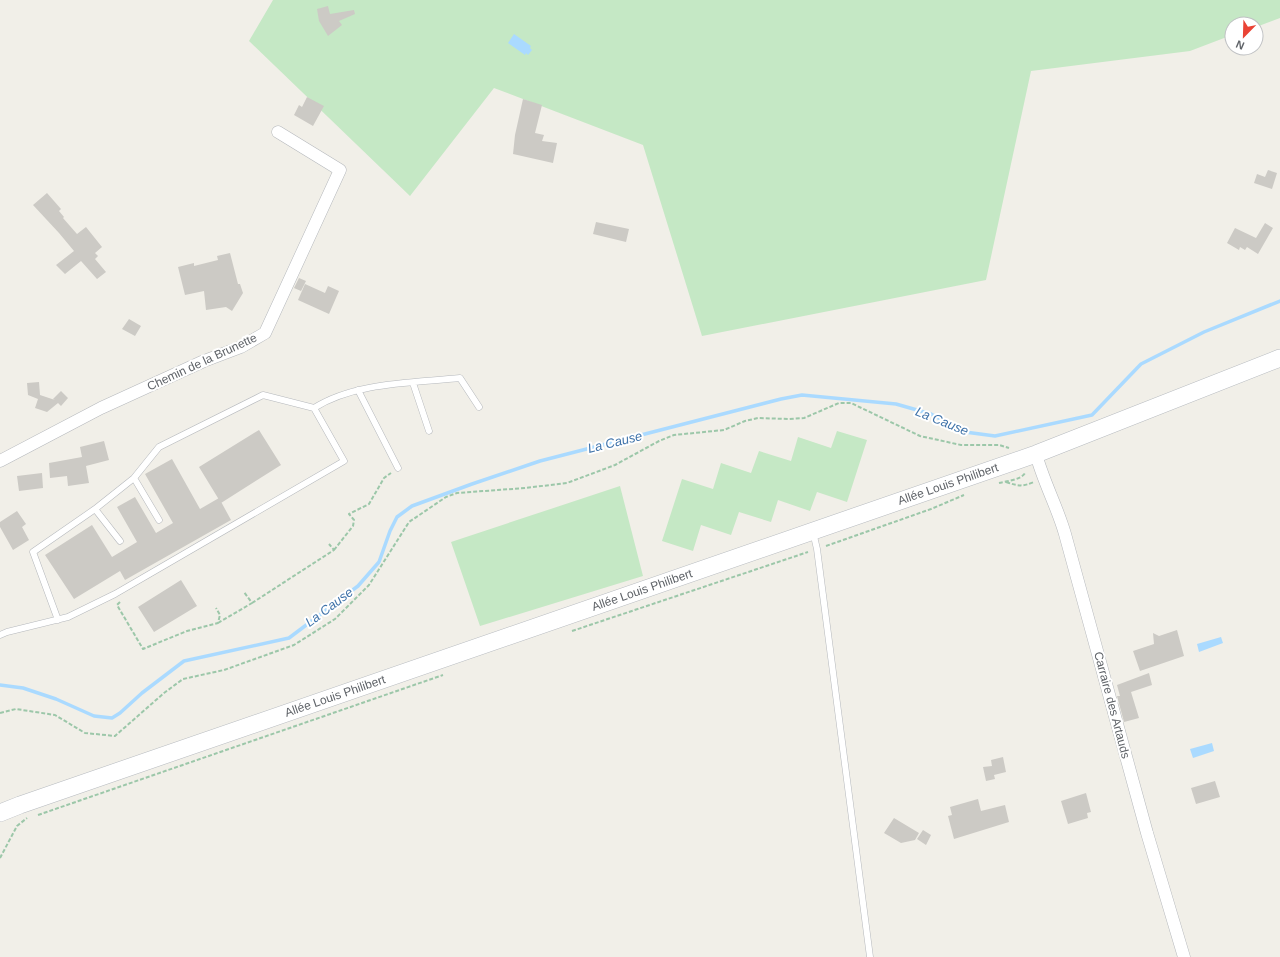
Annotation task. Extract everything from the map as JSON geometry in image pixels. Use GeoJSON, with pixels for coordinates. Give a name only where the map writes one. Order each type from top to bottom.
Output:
{"type":"FeatureCollection","features":[{"type":"Feature","properties":{"kind":"street","name":"Chemin de la Brunette"},"geometry":{"type":"LineString","coordinates":[[0,461],[101,408],[204,361],[241,347],[265,333],[340,170],[278,132]]}},
{"type":"Feature","properties":{"kind":"street","name":"Allée Louis Philibert"},"geometry":{"type":"LineString","coordinates":[[0,813],[26,810],[813,531],[1037,458],[1280,358]]}},
{"type":"Feature","properties":{"kind":"street","name":"Carraire des Artauds"},"geometry":{"type":"LineString","coordinates":[[1037,458],[1058,511],[1147,833],[1184,957]]}},
{"type":"Feature","properties":{"kind":"lane"},"geometry":{"type":"LineString","coordinates":[[314,408],[328,399],[366,388],[460,378],[479,407]]}},
{"type":"Feature","properties":{"kind":"lane"},"geometry":{"type":"LineString","coordinates":[[413,383],[429,431]]}},
{"type":"Feature","properties":{"kind":"lane"},"geometry":{"type":"LineString","coordinates":[[358,390],[398,468]]}},
{"type":"Feature","properties":{"kind":"lane"},"geometry":{"type":"LineString","coordinates":[[0,635],[58,620],[81,612],[116,594],[344,461],[314,408],[263,395],[159,448],[134,478],[95,509],[34,552],[58,620]]}},
{"type":"Feature","properties":{"kind":"lane"},"geometry":{"type":"LineString","coordinates":[[134,478],[159,520]]}},
{"type":"Feature","properties":{"kind":"lane"},"geometry":{"type":"LineString","coordinates":[[95,509],[120,541]]}},
{"type":"Feature","properties":{"kind":"lane"},"geometry":{"type":"LineString","coordinates":[[813,531],[870,957]]}},
{"type":"Feature","properties":{"kind":"path"},"geometry":{"type":"LineString","coordinates":[[0,713],[16,709],[55,715],[85,733],[115,736],[164,693],[183,679],[224,670],[294,645],[335,619],[369,585],[409,522],[446,497],[457,493],[525,488],[566,483],[615,465],[659,441],[674,435],[724,430],[745,421],[758,418],[804,418],[839,403],[851,403],[920,436],[961,445],[999,445],[1012,449]]}},
{"type":"Feature","properties":{"kind":"path"},"geometry":{"type":"LineString","coordinates":[[998,483],[1023,476],[1037,458]]}},
{"type":"Feature","properties":{"kind":"path"},"geometry":{"type":"LineString","coordinates":[[116,594],[120,602],[117,605],[143,649],[187,631],[218,623],[334,550],[353,526],[354,520],[349,514],[369,504],[384,478],[398,468]]}},
{"type":"Feature","properties":{"kind":"path"},"geometry":{"type":"LineString","coordinates":[[1005,482],[1018,486],[1024,486],[1044,478]]}},
{"type":"Feature","properties":{"kind":"path"},"geometry":{"type":"LineString","coordinates":[[571,631],[816,549],[931,509],[968,494]]}},
{"type":"Feature","properties":{"kind":"path"},"geometry":{"type":"LineString","coordinates":[[329,544],[334,550]]}},
{"type":"Feature","properties":{"kind":"path"},"geometry":{"type":"LineString","coordinates":[[244,592],[252,603]]}},
{"type":"Feature","properties":{"kind":"path"},"geometry":{"type":"LineString","coordinates":[[216,608],[220,615],[218,623]]}},
{"type":"Feature","properties":{"kind":"path"},"geometry":{"type":"LineString","coordinates":[[0,858],[26,810],[41,815],[444,675]]}},
{"type":"Feature","properties":{"kind":"green space"},"geometry":{"type":"Polygon","coordinates":[[[273,0],[1280,0],[1280,18],[1264,24],[1264,16],[1224,16],[1224,38],[1190,51],[1031,71],[986,280],[702,336],[643,145],[494,88],[410,196],[249,41],[273,0]]]}},
{"type":"Feature","properties":{"kind":"green space"},"geometry":{"type":"Polygon","coordinates":[[[837,431],[867,440],[847,502],[817,492],[810,511],[778,500],[771,522],[739,512],[731,535],[701,525],[693,551],[662,541],[682,479],[713,489],[721,463],[751,473],[759,451],[791,461],[798,437],[831,448],[837,431]]]}},
{"type":"Feature","properties":{"kind":"green space"},"geometry":{"type":"Polygon","coordinates":[[[620,486],[643,576],[480,626],[451,542],[620,486]]]}},
{"type":"Feature","properties":{"kind":"water"},"geometry":{"type":"Polygon","coordinates":[[[514,34],[531,46],[530,48],[532,50],[528,55],[526,53],[525,55],[508,43],[514,34]]]}},
{"type":"Feature","properties":{"kind":"water"},"geometry":{"type":"Polygon","coordinates":[[[1221,637],[1223,643],[1199,652],[1197,644],[1221,637]]]}},
{"type":"Feature","properties":{"kind":"water"},"geometry":{"type":"Polygon","coordinates":[[[1212,743],[1214,751],[1193,758],[1190,749],[1212,743]]]}},
{"type":"Feature","properties":{"kind":"building"},"geometry":{"type":"Polygon","coordinates":[[[328,6],[330,14],[354,10],[355,14],[339,21],[342,25],[328,36],[319,21],[317,9],[328,6]]]}},
{"type":"Feature","properties":{"kind":"building"},"geometry":{"type":"Polygon","coordinates":[[[307,97],[324,106],[313,126],[294,115],[299,105],[302,107],[307,97]]]}},
{"type":"Feature","properties":{"kind":"building"},"geometry":{"type":"Polygon","coordinates":[[[523,99],[542,105],[535,133],[544,135],[542,141],[557,143],[553,163],[513,154],[515,135],[523,99]]]}},
{"type":"Feature","properties":{"kind":"building"},"geometry":{"type":"Polygon","coordinates":[[[1268,170],[1277,173],[1272,189],[1254,183],[1257,174],[1265,177],[1268,170]]]}},
{"type":"Feature","properties":{"kind":"building"},"geometry":{"type":"Polygon","coordinates":[[[47,193],[61,209],[59,211],[64,217],[63,218],[77,234],[86,227],[102,247],[95,253],[98,256],[95,259],[106,272],[97,279],[81,261],[65,274],[56,265],[74,251],[33,205],[47,193]]]}},
{"type":"Feature","properties":{"kind":"building"},"geometry":{"type":"Polygon","coordinates":[[[596,222],[629,229],[626,242],[593,234],[596,222]]]}},
{"type":"Feature","properties":{"kind":"building"},"geometry":{"type":"Polygon","coordinates":[[[1265,223],[1273,228],[1258,254],[1247,247],[1245,250],[1240,247],[1239,250],[1227,243],[1235,228],[1256,238],[1265,223]]]}},
{"type":"Feature","properties":{"kind":"building"},"geometry":{"type":"Polygon","coordinates":[[[230,253],[238,284],[240,284],[243,293],[232,311],[226,307],[206,310],[204,291],[185,295],[178,267],[194,263],[194,266],[218,260],[217,256],[230,253]]]}},
{"type":"Feature","properties":{"kind":"building"},"geometry":{"type":"Polygon","coordinates":[[[299,278],[306,281],[301,291],[294,288],[299,278]]]}},
{"type":"Feature","properties":{"kind":"building"},"geometry":{"type":"Polygon","coordinates":[[[305,284],[325,293],[328,286],[339,291],[329,314],[298,300],[305,284]]]}},
{"type":"Feature","properties":{"kind":"building"},"geometry":{"type":"Polygon","coordinates":[[[129,319],[141,326],[135,336],[122,329],[129,319]]]}},
{"type":"Feature","properties":{"kind":"building"},"geometry":{"type":"Polygon","coordinates":[[[39,382],[40,395],[55,400],[53,399],[61,391],[68,398],[61,406],[58,403],[47,412],[35,408],[38,399],[28,395],[27,383],[39,382]]]}},
{"type":"Feature","properties":{"kind":"building"},"geometry":{"type":"Polygon","coordinates":[[[259,430],[281,465],[221,503],[199,467],[259,430]]]}},
{"type":"Feature","properties":{"kind":"building"},"geometry":{"type":"Polygon","coordinates":[[[104,441],[109,460],[86,466],[89,483],[68,486],[67,476],[50,478],[49,463],[82,457],[80,447],[104,441]]]}},
{"type":"Feature","properties":{"kind":"building"},"geometry":{"type":"Polygon","coordinates":[[[172,459],[200,509],[219,498],[231,520],[125,580],[120,571],[74,599],[45,555],[92,525],[112,557],[137,542],[117,507],[135,497],[156,533],[173,523],[145,474],[172,459]]]}},
{"type":"Feature","properties":{"kind":"building"},"geometry":{"type":"Polygon","coordinates":[[[42,473],[43,488],[19,491],[17,476],[42,473]]]}},
{"type":"Feature","properties":{"kind":"building"},"geometry":{"type":"Polygon","coordinates":[[[17,511],[26,524],[22,527],[29,540],[13,550],[0,527],[0,522],[17,511]]]}},
{"type":"Feature","properties":{"kind":"building"},"geometry":{"type":"Polygon","coordinates":[[[181,580],[197,606],[154,632],[138,607],[181,580]]]}},
{"type":"Feature","properties":{"kind":"building"},"geometry":{"type":"Polygon","coordinates":[[[1177,630],[1184,656],[1140,671],[1133,651],[1154,644],[1153,633],[1159,636],[1177,630]]]}},
{"type":"Feature","properties":{"kind":"building"},"geometry":{"type":"Polygon","coordinates":[[[1149,673],[1152,685],[1131,692],[1139,718],[1124,722],[1117,696],[1120,696],[1117,685],[1149,673]]]}},
{"type":"Feature","properties":{"kind":"building"},"geometry":{"type":"Polygon","coordinates":[[[1003,757],[1006,772],[994,775],[995,779],[986,781],[983,767],[992,766],[991,760],[1003,757]]]}},
{"type":"Feature","properties":{"kind":"building"},"geometry":{"type":"Polygon","coordinates":[[[1215,781],[1220,797],[1196,804],[1191,788],[1215,781]]]}},
{"type":"Feature","properties":{"kind":"building"},"geometry":{"type":"Polygon","coordinates":[[[1086,793],[1091,812],[1087,813],[1088,818],[1068,824],[1061,801],[1086,793]]]}},
{"type":"Feature","properties":{"kind":"building"},"geometry":{"type":"Polygon","coordinates":[[[978,799],[981,811],[1005,805],[1009,822],[954,839],[948,816],[952,815],[950,807],[978,799]]]}},
{"type":"Feature","properties":{"kind":"building"},"geometry":{"type":"Polygon","coordinates":[[[894,818],[919,833],[915,840],[901,843],[884,833],[894,818]]]}},
{"type":"Feature","properties":{"kind":"building"},"geometry":{"type":"Polygon","coordinates":[[[923,830],[931,835],[926,845],[917,839],[923,830]]]}},
{"type":"Feature","properties":{"kind":"waterway","name":"La Cause"},"geometry":{"type":"LineString","coordinates":[[0,685],[23,688],[56,699],[94,716],[112,718],[184,661],[289,638],[358,586],[379,562],[390,531],[397,517],[412,506],[472,484],[540,461],[781,399],[802,395],[896,404],[931,414],[965,432],[995,436],[1092,415],[1141,364],[1204,332],[1280,301]]}}]}
